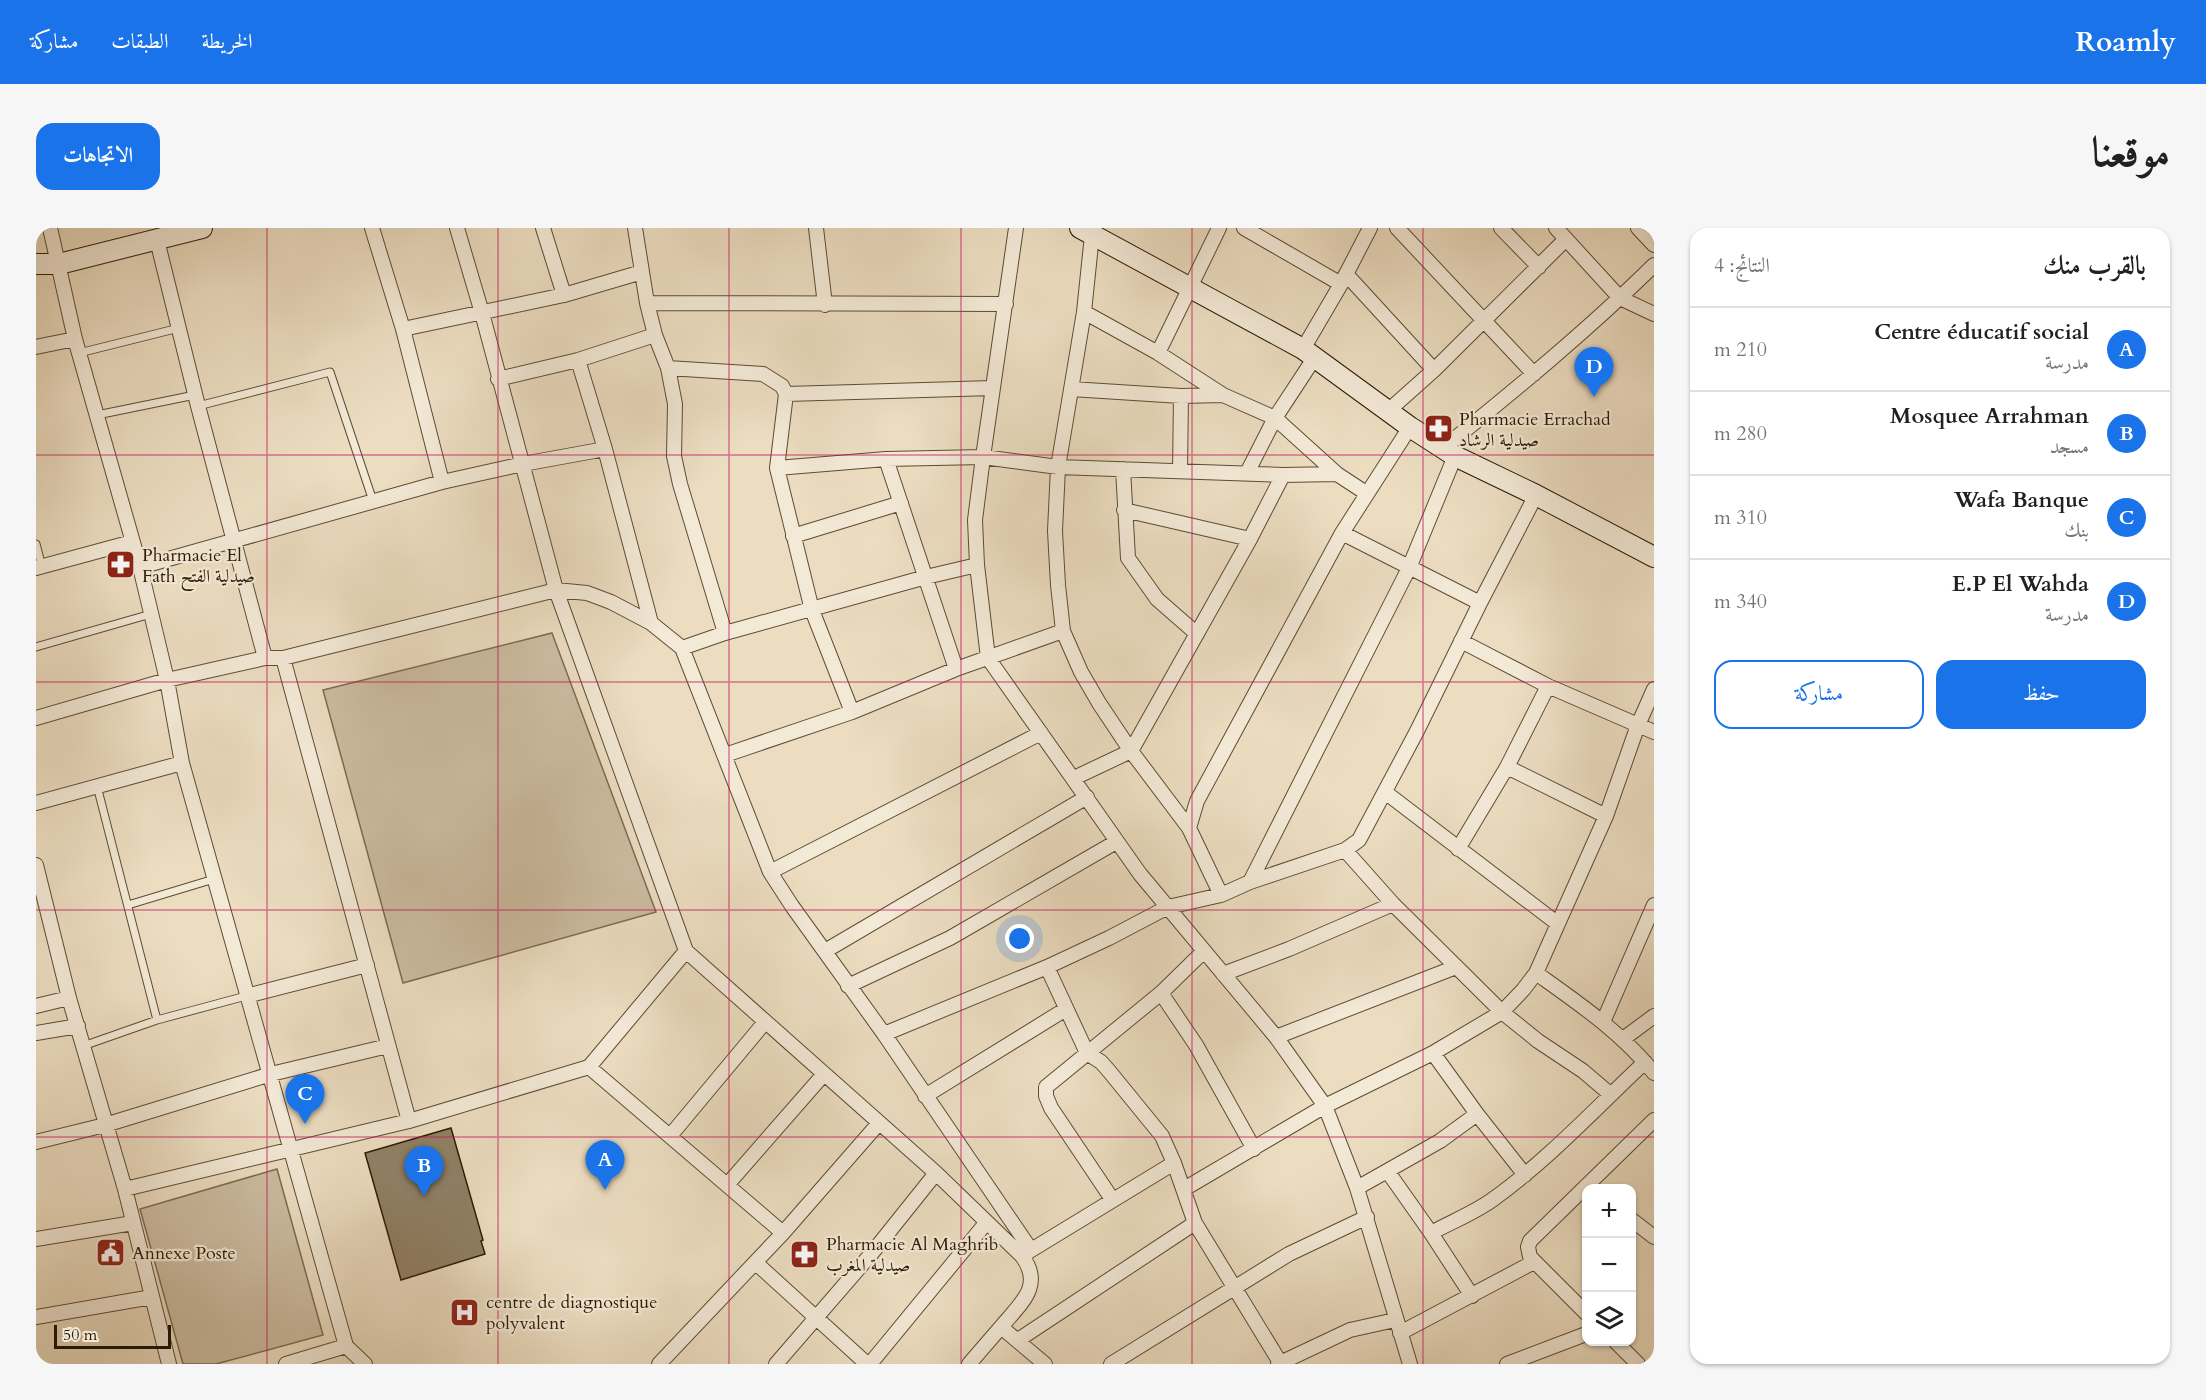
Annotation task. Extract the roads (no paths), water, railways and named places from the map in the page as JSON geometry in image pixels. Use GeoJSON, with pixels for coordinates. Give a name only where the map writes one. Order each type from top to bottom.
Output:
{"type":"FeatureCollection","features":[{"type":"Feature","properties":{"kind":"main road"},"geometry":{"type":"LineString","coordinates":[[36,264],[58,264],[202,228]]}},
{"type":"Feature","properties":{"kind":"main road"},"geometry":{"type":"LineString","coordinates":[[1086,232],[1309,353],[1449,453],[1536,495],[1654,557]]}},
{"type":"Feature","properties":{"kind":"street"},"geometry":{"type":"LineString","coordinates":[[50,228],[77,346],[140,567],[167,680],[182,763],[246,996],[271,1074],[346,1346],[365,1364]]}},
{"type":"Feature","properties":{"kind":"street"},"geometry":{"type":"LineString","coordinates":[[372,228],[403,329],[442,482]]}},
{"type":"Feature","properties":{"kind":"street"},"geometry":{"type":"LineString","coordinates":[[457,228],[556,591],[686,951],[936,1173],[987,1222],[1026,1253]]}},
{"type":"Feature","properties":{"kind":"street"},"geometry":{"type":"LineString","coordinates":[[543,228],[564,295]]}},
{"type":"Feature","properties":{"kind":"street"},"geometry":{"type":"LineString","coordinates":[[635,228],[647,303],[655,334],[668,368],[675,404],[674,456],[680,484],[725,633]]}},
{"type":"Feature","properties":{"kind":"street"},"geometry":{"type":"LineString","coordinates":[[816,228],[825,304]]}},
{"type":"Feature","properties":{"kind":"street"},"geometry":{"type":"LineString","coordinates":[[1016,228],[975,520],[977,565],[988,658],[1074,778],[1116,842],[1167,907],[1276,1036],[1325,1106],[1367,1217],[1395,1320],[1410,1364]]}},
{"type":"Feature","properties":{"kind":"street"},"geometry":{"type":"LineString","coordinates":[[1158,353],[1219,228]]}},
{"type":"Feature","properties":{"kind":"street"},"geometry":{"type":"LineString","coordinates":[[1244,228],[1344,279],[1434,370]]}},
{"type":"Feature","properties":{"kind":"street"},"geometry":{"type":"LineString","coordinates":[[1247,473],[1370,228]]}},
{"type":"Feature","properties":{"kind":"street"},"geometry":{"type":"LineString","coordinates":[[1397,228],[1534,374]]}},
{"type":"Feature","properties":{"kind":"street"},"geometry":{"type":"LineString","coordinates":[[1501,228],[1539,267]]}},
{"type":"Feature","properties":{"kind":"street"},"geometry":{"type":"LineString","coordinates":[[1638,228],[1654,245]]}},
{"type":"Feature","properties":{"kind":"street"},"geometry":{"type":"LineString","coordinates":[[1086,232],[1084,312],[1058,468],[1055,531],[1063,631],[1080,672],[1131,751],[1189,828],[1221,895]]}},
{"type":"Feature","properties":{"kind":"street"},"geometry":{"type":"LineString","coordinates":[[1388,411],[1434,370],[1539,267],[1561,233],[1620,298],[1654,314]]}},
{"type":"Feature","properties":{"kind":"street"},"geometry":{"type":"LineString","coordinates":[[157,240],[233,541],[266,658]]}},
{"type":"Feature","properties":{"kind":"street"},"geometry":{"type":"LineString","coordinates":[[1250,882],[1409,568],[1449,453],[1654,265]]}},
{"type":"Feature","properties":{"kind":"street"},"geometry":{"type":"LineString","coordinates":[[403,329],[564,295],[642,272]]}},
{"type":"Feature","properties":{"kind":"street"},"geometry":{"type":"LineString","coordinates":[[647,303],[1006,304]]}},
{"type":"Feature","properties":{"kind":"street"},"geometry":{"type":"LineString","coordinates":[[1084,312],[1158,353],[1223,395],[1275,418],[1337,474],[1366,493]]}},
{"type":"Feature","properties":{"kind":"street"},"geometry":{"type":"LineString","coordinates":[[498,379],[578,360],[655,334]]}},
{"type":"Feature","properties":{"kind":"street"},"geometry":{"type":"LineString","coordinates":[[36,347],[77,346]]}},
{"type":"Feature","properties":{"kind":"street"},"geometry":{"type":"LineString","coordinates":[[578,360],[606,449],[651,623]]}},
{"type":"Feature","properties":{"kind":"street"},"geometry":{"type":"LineString","coordinates":[[668,368],[763,374],[782,386],[786,394],[777,468],[812,610],[852,712]]}},
{"type":"Feature","properties":{"kind":"street"},"geometry":{"type":"LineString","coordinates":[[786,394],[993,388]]}},
{"type":"Feature","properties":{"kind":"street"},"geometry":{"type":"LineString","coordinates":[[1071,389],[1180,396],[1223,395]]}},
{"type":"Feature","properties":{"kind":"street"},"geometry":{"type":"LineString","coordinates":[[1180,396],[1180,471]]}},
{"type":"Feature","properties":{"kind":"street"},"geometry":{"type":"LineString","coordinates":[[1189,828],[1197,801],[1342,533],[1410,427]]}},
{"type":"Feature","properties":{"kind":"street"},"geometry":{"type":"LineString","coordinates":[[140,567],[442,482],[606,449]]}},
{"type":"Feature","properties":{"kind":"street"},"geometry":{"type":"LineString","coordinates":[[777,468],[886,459],[983,457],[1058,468],[1283,475],[1337,474]]}},
{"type":"Feature","properties":{"kind":"street"},"geometry":{"type":"LineString","coordinates":[[886,459],[956,669]]}},
{"type":"Feature","properties":{"kind":"street"},"geometry":{"type":"LineString","coordinates":[[1123,469],[1126,550],[1132,566],[1157,599],[1197,634]]}},
{"type":"Feature","properties":{"kind":"street"},"geometry":{"type":"LineString","coordinates":[[1074,778],[1131,751],[1250,539],[1283,475]]}},
{"type":"Feature","properties":{"kind":"street"},"geometry":{"type":"LineString","coordinates":[[884,1034],[1047,967],[1167,907],[1221,895],[1250,882],[1345,850],[1359,840],[1417,731],[1479,603],[1536,495]]}},
{"type":"Feature","properties":{"kind":"street"},"geometry":{"type":"LineString","coordinates":[[793,536],[902,503]]}},
{"type":"Feature","properties":{"kind":"street"},"geometry":{"type":"LineString","coordinates":[[1124,510],[1250,539]]}},
{"type":"Feature","properties":{"kind":"street"},"geometry":{"type":"LineString","coordinates":[[1342,533],[1479,603]]}},
{"type":"Feature","properties":{"kind":"street"},"geometry":{"type":"LineString","coordinates":[[39,568],[132,542]]}},
{"type":"Feature","properties":{"kind":"street"},"geometry":{"type":"LineString","coordinates":[[682,648],[725,633],[977,565]]}},
{"type":"Feature","properties":{"kind":"street"},"geometry":{"type":"LineString","coordinates":[[36,718],[167,680],[266,658],[283,658],[556,591],[587,593],[651,623],[682,648],[770,872],[848,986],[884,1034],[1026,1253],[1032,1281],[1030,1291],[969,1364]]}},
{"type":"Feature","properties":{"kind":"street"},"geometry":{"type":"LineString","coordinates":[[725,755],[852,712],[956,669],[1063,631]]}},
{"type":"Feature","properties":{"kind":"street"},"geometry":{"type":"LineString","coordinates":[[1461,640],[1548,686],[1654,732]]}},
{"type":"Feature","properties":{"kind":"street"},"geometry":{"type":"LineString","coordinates":[[283,658],[409,1120]]}},
{"type":"Feature","properties":{"kind":"street"},"geometry":{"type":"LineString","coordinates":[[1458,849],[1507,767],[1548,686]]}},
{"type":"Feature","properties":{"kind":"street"},"geometry":{"type":"LineString","coordinates":[[1184,1189],[1325,1106],[1433,1053],[1502,1012],[1523,990],[1536,973],[1606,816],[1638,725],[1654,689]]}},
{"type":"Feature","properties":{"kind":"street"},"geometry":{"type":"LineString","coordinates":[[770,872],[1041,733]]}},
{"type":"Feature","properties":{"kind":"street"},"geometry":{"type":"LineString","coordinates":[[36,802],[182,763]]}},
{"type":"Feature","properties":{"kind":"street"},"geometry":{"type":"LineString","coordinates":[[1507,767],[1606,816]]}},
{"type":"Feature","properties":{"kind":"street"},"geometry":{"type":"LineString","coordinates":[[1385,792],[1558,924]]}},
{"type":"Feature","properties":{"kind":"street"},"geometry":{"type":"LineString","coordinates":[[825,951],[1087,797]]}},
{"type":"Feature","properties":{"kind":"street"},"geometry":{"type":"LineString","coordinates":[[848,986],[950,938],[1116,842]]}},
{"type":"Feature","properties":{"kind":"street"},"geometry":{"type":"LineString","coordinates":[[1345,850],[1393,904],[1502,1012],[1538,1041],[1583,1071],[1610,1094]]}},
{"type":"Feature","properties":{"kind":"street"},"geometry":{"type":"LineString","coordinates":[[36,865],[41,905],[125,1189],[169,1364]]}},
{"type":"Feature","properties":{"kind":"street"},"geometry":{"type":"LineString","coordinates":[[1223,974],[1289,949],[1393,904]]}},
{"type":"Feature","properties":{"kind":"street"},"geometry":{"type":"LineString","coordinates":[[1603,1022],[1654,905]]}},
{"type":"Feature","properties":{"kind":"street"},"geometry":{"type":"LineString","coordinates":[[125,1189],[409,1120],[589,1067],[686,951]]}},
{"type":"Feature","properties":{"kind":"street"},"geometry":{"type":"LineString","coordinates":[[1112,1199],[1050,1108],[1046,1087],[1161,993],[1204,951]]}},
{"type":"Feature","properties":{"kind":"street"},"geometry":{"type":"LineString","coordinates":[[246,996],[367,965]]}},
{"type":"Feature","properties":{"kind":"street"},"geometry":{"type":"LineString","coordinates":[[1047,967],[1087,1053],[1101,1062],[1162,1136],[1195,1223],[1279,1363],[1350,1330],[1395,1320]]}},
{"type":"Feature","properties":{"kind":"street"},"geometry":{"type":"LineString","coordinates":[[1276,1036],[1456,967]]}},
{"type":"Feature","properties":{"kind":"street"},"geometry":{"type":"LineString","coordinates":[[1536,973],[1603,1022],[1654,1073]]}},
{"type":"Feature","properties":{"kind":"street"},"geometry":{"type":"LineString","coordinates":[[1161,993],[1196,1045],[1254,1149]]}},
{"type":"Feature","properties":{"kind":"street"},"geometry":{"type":"LineString","coordinates":[[36,1006],[69,998]]}},
{"type":"Feature","properties":{"kind":"street"},"geometry":{"type":"LineString","coordinates":[[925,1096],[1066,1009]]}},
{"type":"Feature","properties":{"kind":"street"},"geometry":{"type":"LineString","coordinates":[[1623,1040],[1654,1016]]}},
{"type":"Feature","properties":{"kind":"street"},"geometry":{"type":"LineString","coordinates":[[670,1136],[765,1022]]}},
{"type":"Feature","properties":{"kind":"street"},"geometry":{"type":"LineString","coordinates":[[36,1034],[78,1026]]}},
{"type":"Feature","properties":{"kind":"street"},"geometry":{"type":"LineString","coordinates":[[36,1142],[105,1125],[271,1074],[388,1046]]}},
{"type":"Feature","properties":{"kind":"street"},"geometry":{"type":"LineString","coordinates":[[1433,1053],[1525,1175]]}},
{"type":"Feature","properties":{"kind":"street"},"geometry":{"type":"LineString","coordinates":[[1431,1233],[1490,1202],[1525,1175],[1645,1062]]}},
{"type":"Feature","properties":{"kind":"street"},"geometry":{"type":"LineString","coordinates":[[589,1067],[783,1233]]}},
{"type":"Feature","properties":{"kind":"street"},"geometry":{"type":"LineString","coordinates":[[727,1185],[824,1074]]}},
{"type":"Feature","properties":{"kind":"street"},"geometry":{"type":"LineString","coordinates":[[1357,1188],[1440,1140],[1477,1114]]}},
{"type":"Feature","properties":{"kind":"street"},"geometry":{"type":"LineString","coordinates":[[1591,1184],[1654,1120]]}},
{"type":"Feature","properties":{"kind":"street"},"geometry":{"type":"LineString","coordinates":[[659,1364],[756,1263],[879,1123]]}},
{"type":"Feature","properties":{"kind":"street"},"geometry":{"type":"LineString","coordinates":[[1026,1253],[1174,1163]]}},
{"type":"Feature","properties":{"kind":"street"},"geometry":{"type":"LineString","coordinates":[[1388,1172],[1472,1296]]}},
{"type":"Feature","properties":{"kind":"street"},"geometry":{"type":"LineString","coordinates":[[776,1364],[872,1253],[936,1173]]}},
{"type":"Feature","properties":{"kind":"street"},"geometry":{"type":"LineString","coordinates":[[1582,1193],[1530,1241],[1528,1252],[1534,1262],[1582,1308]]}},
{"type":"Feature","properties":{"kind":"street"},"geometry":{"type":"LineString","coordinates":[[1111,1364],[1289,1254],[1367,1217]]}},
{"type":"Feature","properties":{"kind":"street"},"geometry":{"type":"LineString","coordinates":[[756,1263],[868,1364],[987,1222]]}},
{"type":"Feature","properties":{"kind":"street"},"geometry":{"type":"LineString","coordinates":[[1636,1222],[1652,1231]]}},
{"type":"Feature","properties":{"kind":"street"},"geometry":{"type":"LineString","coordinates":[[36,1239],[133,1223]]}},
{"type":"Feature","properties":{"kind":"street"},"geometry":{"type":"LineString","coordinates":[[1017,1340],[1195,1223]]}},
{"type":"Feature","properties":{"kind":"street"},"geometry":{"type":"LineString","coordinates":[[1400,1333],[1534,1262]]}},
{"type":"Feature","properties":{"kind":"street"},"geometry":{"type":"LineString","coordinates":[[36,1317],[152,1297]]}},
{"type":"Feature","properties":{"kind":"street"},"geometry":{"type":"LineString","coordinates":[[1001,1327],[1045,1364]]}},
{"type":"Feature","properties":{"kind":"street"},"geometry":{"type":"LineString","coordinates":[[1508,1364],[1531,1361],[1582,1336]]}},
{"type":"Feature","properties":{"kind":"street"},"geometry":{"type":"LineString","coordinates":[[285,1364],[346,1346]]}},
{"type":"Feature","properties":{"kind":"street"},"geometry":{"type":"LineString","coordinates":[[1621,1346],[1638,1364]]}},
{"type":"Feature","properties":{"kind":"lane"},"geometry":{"type":"LineString","coordinates":[[77,346],[178,328]]}},
{"type":"Feature","properties":{"kind":"lane"},"geometry":{"type":"LineString","coordinates":[[97,415],[197,400],[330,372],[373,501]]}},
{"type":"Feature","properties":{"kind":"lane"},"geometry":{"type":"LineString","coordinates":[[36,544],[39,568]]}},
{"type":"Feature","properties":{"kind":"lane"},"geometry":{"type":"LineString","coordinates":[[36,647],[151,614]]}},
{"type":"Feature","properties":{"kind":"lane"},"geometry":{"type":"LineString","coordinates":[[97,786],[157,1020]]}},
{"type":"Feature","properties":{"kind":"lane"},"geometry":{"type":"LineString","coordinates":[[128,905],[214,879]]}},
{"type":"Feature","properties":{"kind":"lane"},"geometry":{"type":"LineString","coordinates":[[83,1046],[157,1020],[246,996]]}},
{"type":"Feature","properties":{"kind":"place","name":"E.P El Wahda"},"geometry":{"type":"Point","coordinates":[1594,397]}},
{"type":"Feature","properties":{"kind":"place","name":"Pharmacie Errachad صيدلية الرشاد"},"geometry":{"type":"Point","coordinates":[1438,429]}},
{"type":"Feature","properties":{"kind":"place","name":"Pharmacie El Fath صيدلية الفتح"},"geometry":{"type":"Point","coordinates":[121,565]}},
{"type":"Feature","properties":{"kind":"place","name":"Wafa Banque"},"geometry":{"type":"Point","coordinates":[305,1124]}},
{"type":"Feature","properties":{"kind":"place","name":"Centre éducatif social"},"geometry":{"type":"Point","coordinates":[605,1190]}},
{"type":"Feature","properties":{"kind":"place","name":"Mosquee Arrahman"},"geometry":{"type":"Point","coordinates":[424,1196]}},
{"type":"Feature","properties":{"kind":"place","name":"Annexe Poste"},"geometry":{"type":"Point","coordinates":[111,1253]}},
{"type":"Feature","properties":{"kind":"place","name":"Pharmacie Al Maghrib صيدلية المغرب"},"geometry":{"type":"Point","coordinates":[805,1254]}},
{"type":"Feature","properties":{"kind":"place","name":"centre de diagnostique polyvalent"},"geometry":{"type":"Point","coordinates":[465,1312]}}]}
